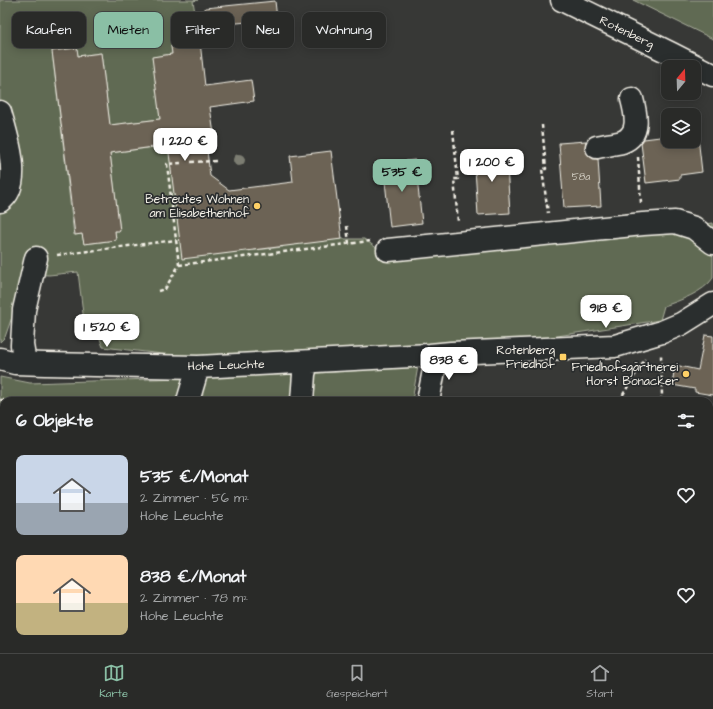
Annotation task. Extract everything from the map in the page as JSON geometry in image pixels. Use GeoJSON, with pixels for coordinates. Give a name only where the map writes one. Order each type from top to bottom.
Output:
{"type":"FeatureCollection","features":[{"type":"Feature","properties":{"kind":"street","name":"Rotenberg"},"geometry":{"type":"LineString","coordinates":[[562,0],[713,75]]}},
{"type":"Feature","properties":{"kind":"street"},"geometry":{"type":"LineString","coordinates":[[597,147],[622,142],[632,135],[636,117],[632,99]]}},
{"type":"Feature","properties":{"kind":"street"},"geometry":{"type":"LineString","coordinates":[[0,112],[12,167],[11,184],[4,198],[0,200]]}},
{"type":"Feature","properties":{"kind":"street"},"geometry":{"type":"LineString","coordinates":[[380,245],[460,243],[550,233],[675,222],[694,228],[713,242]]}},
{"type":"Feature","properties":{"kind":"street"},"geometry":{"type":"LineString","coordinates":[[13,362],[22,345],[24,310],[36,258]]}},
{"type":"Feature","properties":{"kind":"street","name":"Hohe Leuchte"},"geometry":{"type":"LineString","coordinates":[[13,362],[198,367],[437,355],[451,353],[615,346],[661,340],[681,324],[713,304]]}},
{"type":"Feature","properties":{"kind":"street"},"geometry":{"type":"LineString","coordinates":[[429,397],[437,355]]}},
{"type":"Feature","properties":{"kind":"street"},"geometry":{"type":"LineString","coordinates":[[302,397],[304,374],[307,362]]}},
{"type":"Feature","properties":{"kind":"street"},"geometry":{"type":"LineString","coordinates":[[189,397],[198,367]]}},
{"type":"Feature","properties":{"kind":"path"},"geometry":{"type":"LineString","coordinates":[[542,125],[546,169],[542,169],[550,233]]}},
{"type":"Feature","properties":{"kind":"path"},"geometry":{"type":"LineString","coordinates":[[453,130],[458,179],[454,179],[460,243]]}},
{"type":"Feature","properties":{"kind":"path"},"geometry":{"type":"LineString","coordinates":[[638,155],[643,224]]}},
{"type":"Feature","properties":{"kind":"path"},"geometry":{"type":"LineString","coordinates":[[191,162],[218,161]]}},
{"type":"Feature","properties":{"kind":"path"},"geometry":{"type":"LineString","coordinates":[[638,162],[643,161]]}},
{"type":"Feature","properties":{"kind":"path"},"geometry":{"type":"LineString","coordinates":[[158,291],[165,289],[179,265],[167,164],[181,163]]}},
{"type":"Feature","properties":{"kind":"path"},"geometry":{"type":"LineString","coordinates":[[347,226],[349,244]]}},
{"type":"Feature","properties":{"kind":"path"},"geometry":{"type":"LineString","coordinates":[[36,258],[176,240]]}},
{"type":"Feature","properties":{"kind":"path"},"geometry":{"type":"LineString","coordinates":[[179,265],[349,244],[380,245]]}},
{"type":"Feature","properties":{"kind":"path"},"geometry":{"type":"LineString","coordinates":[[622,397],[661,340]]}},
{"type":"Feature","properties":{"kind":"path"},"geometry":{"type":"LineString","coordinates":[[661,340],[662,397]]}},
{"type":"Feature","properties":{"kind":"green space"},"geometry":{"type":"Polygon","coordinates":[[[0,0],[198,0],[193,1],[195,12],[171,12],[172,54],[153,57],[160,119],[110,125],[101,53],[78,56],[77,48],[52,51],[74,235],[82,234],[84,244],[116,240],[115,231],[120,230],[110,153],[170,145],[244,226],[247,251],[283,247],[281,224],[342,239],[364,239],[392,259],[545,239],[630,237],[713,223],[713,278],[704,288],[697,292],[684,299],[664,306],[660,320],[525,341],[188,357],[103,347],[99,336],[85,330],[78,272],[49,275],[27,274],[5,337],[0,342],[0,0]]]}},
{"type":"Feature","properties":{"kind":"green space"},"geometry":{"type":"Polygon","coordinates":[[[633,0],[713,0],[713,39],[633,0]]]}},
{"type":"Feature","properties":{"kind":"green space"},"geometry":{"type":"Polygon","coordinates":[[[418,366],[413,397],[0,397],[0,377],[30,383],[304,374],[418,366]]]}},
{"type":"Feature","properties":{"kind":"building"},"geometry":{"type":"Polygon","coordinates":[[[275,1],[276,12],[242,12],[242,22],[234,23],[234,12],[205,12],[205,8],[275,1]]]}},
{"type":"Feature","properties":{"kind":"building"},"geometry":{"type":"Polygon","coordinates":[[[77,48],[78,56],[101,53],[110,125],[160,119],[152,57],[172,54],[171,48],[201,48],[205,86],[251,80],[254,101],[210,107],[215,141],[206,142],[210,176],[229,190],[293,182],[290,156],[331,151],[342,239],[182,259],[168,145],[110,153],[120,231],[115,231],[116,240],[84,244],[82,234],[75,235],[52,51],[77,48]]]}},
{"type":"Feature","properties":{"kind":"building"},"geometry":{"type":"Polygon","coordinates":[[[661,137],[661,148],[699,148],[702,172],[680,175],[680,179],[646,183],[641,143],[644,139],[661,137]]]}},
{"type":"Feature","properties":{"kind":"building"},"geometry":{"type":"Polygon","coordinates":[[[586,141],[585,149],[588,155],[593,159],[598,159],[601,206],[564,208],[559,143],[586,141]]]}},
{"type":"Feature","properties":{"kind":"building"},"geometry":{"type":"Polygon","coordinates":[[[506,151],[510,213],[478,215],[474,153],[506,151]]]}},
{"type":"Feature","properties":{"kind":"building"},"geometry":{"type":"Polygon","coordinates":[[[415,160],[422,223],[390,227],[383,163],[415,160]]]}},
{"type":"Feature","properties":{"kind":"building"},"geometry":{"type":"Polygon","coordinates":[[[705,335],[713,336],[713,395],[695,392],[695,389],[672,385],[675,365],[698,370],[705,335]]]}},
{"type":"Feature","properties":{"kind":"place","name":"Betreutes Wohnen am Elisabethenhof"},"geometry":{"type":"Point","coordinates":[257,206]}},
{"type":"Feature","properties":{"kind":"place","name":"Rotenberg Friedhof"},"geometry":{"type":"Point","coordinates":[563,357]}},
{"type":"Feature","properties":{"kind":"place","name":"Friedhofsgärtnerei Horst Bonacker"},"geometry":{"type":"Point","coordinates":[686,374]}}]}
